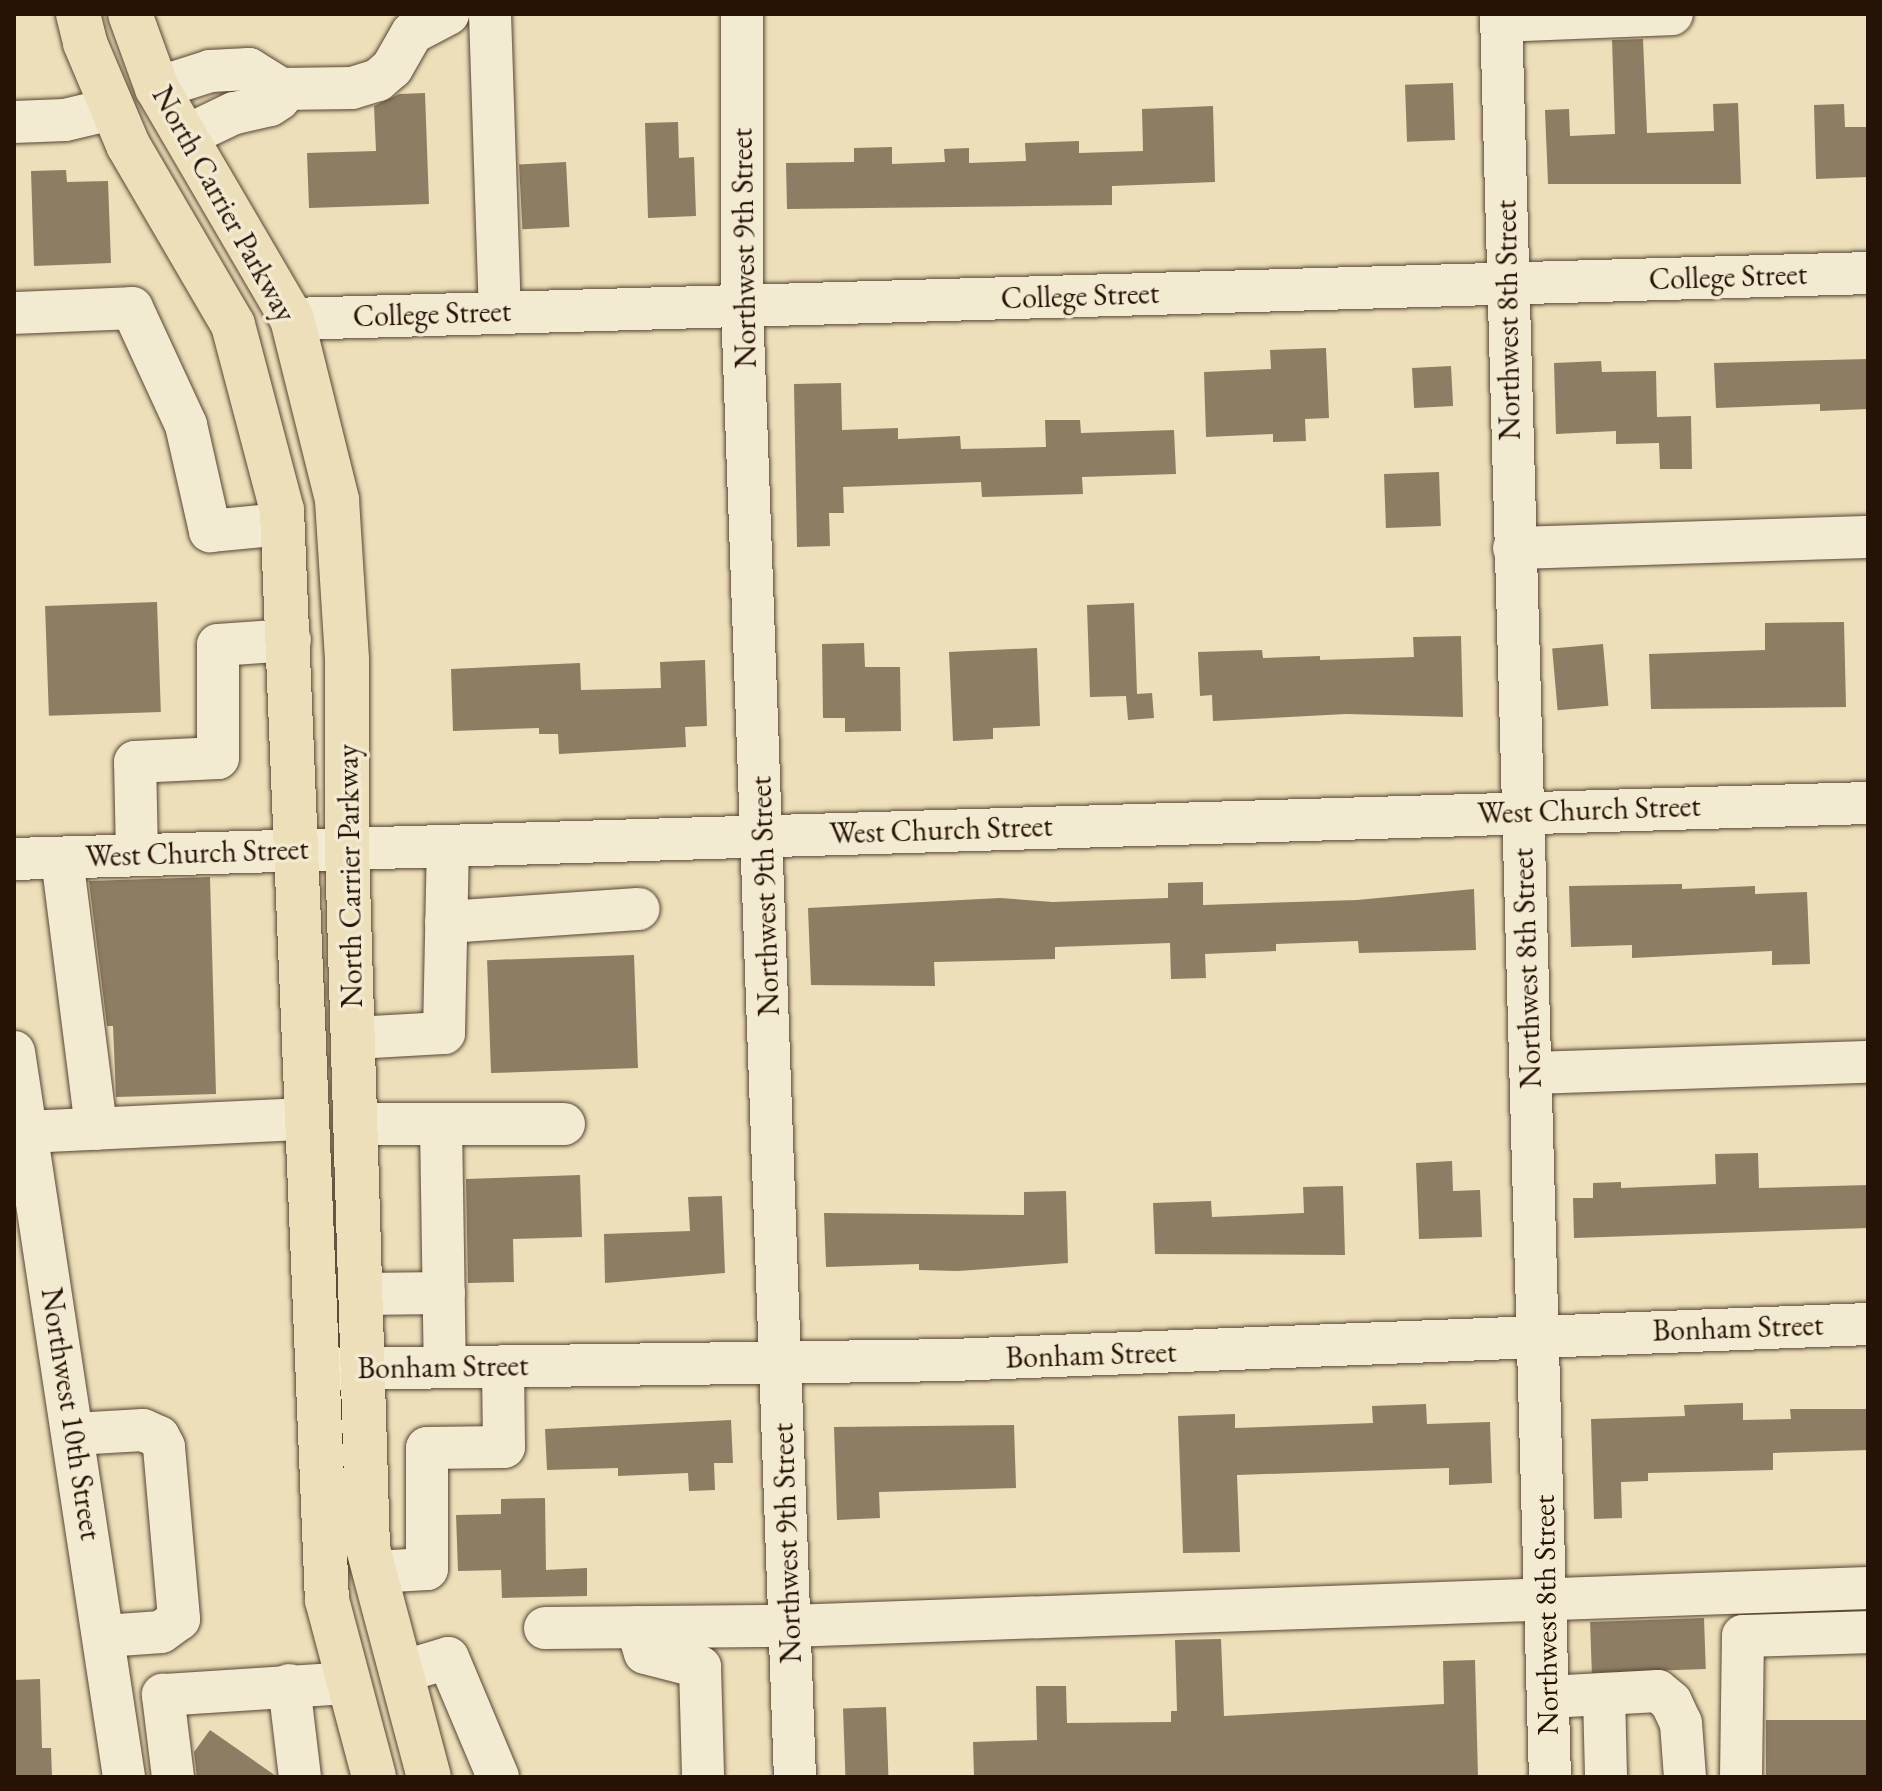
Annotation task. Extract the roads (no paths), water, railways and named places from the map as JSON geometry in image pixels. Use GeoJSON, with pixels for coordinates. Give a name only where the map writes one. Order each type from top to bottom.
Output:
{"type":"FeatureCollection","features":[{"type":"Feature","properties":{"kind":"main road","name":"North Carrier Parkway"},"geometry":{"type":"LineString","coordinates":[[78,14],[85,43],[128,145],[233,325],[283,524],[290,640],[314,1369],[327,1600],[374,1777]]}},
{"type":"Feature","properties":{"kind":"main road","name":"North Carrier Parkway"},"geometry":{"type":"LineString","coordinates":[[130,14],[157,88],[292,319],[337,500],[347,646],[347,849],[368,1548],[429,1777]]}},
{"type":"Feature","properties":{"kind":"street"},"geometry":{"type":"LineString","coordinates":[[157,88],[210,71],[249,69],[281,89],[352,88],[378,80],[392,68],[412,33],[448,14]]}},
{"type":"Feature","properties":{"kind":"street"},"geometry":{"type":"LineString","coordinates":[[490,14],[500,312]]}},
{"type":"Feature","properties":{"kind":"street","name":"Northwest 9th Street"},"geometry":{"type":"LineString","coordinates":[[742,14],[742,305],[795,1777]]}},
{"type":"Feature","properties":{"kind":"street"},"geometry":{"type":"LineString","coordinates":[[1501,17],[1672,14]]}},
{"type":"Feature","properties":{"kind":"street","name":"Northwest 8th Street"},"geometry":{"type":"LineString","coordinates":[[1501,17],[1550,1777]]}},
{"type":"Feature","properties":{"kind":"street"},"geometry":{"type":"LineString","coordinates":[[186,136],[234,113],[270,105],[279,99],[281,89]]}},
{"type":"Feature","properties":{"kind":"street"},"geometry":{"type":"LineString","coordinates":[[14,122],[65,120],[112,109]]}},
{"type":"Feature","properties":{"kind":"street","name":"College Street"},"geometry":{"type":"LineString","coordinates":[[292,319],[1868,273]]}},
{"type":"Feature","properties":{"kind":"street"},"geometry":{"type":"LineString","coordinates":[[14,313],[132,308],[186,425],[210,531],[283,524]]}},
{"type":"Feature","properties":{"kind":"street"},"geometry":{"type":"LineString","coordinates":[[1514,548],[1868,537]]}},
{"type":"Feature","properties":{"kind":"street"},"geometry":{"type":"LineString","coordinates":[[137,855],[135,762],[218,758],[218,645],[290,640]]}},
{"type":"Feature","properties":{"kind":"street","name":"West Church Street"},"geometry":{"type":"LineString","coordinates":[[14,859],[1868,803]]}},
{"type":"Feature","properties":{"kind":"street"},"geometry":{"type":"LineString","coordinates":[[354,1038],[444,1033],[448,846]]}},
{"type":"Feature","properties":{"kind":"street"},"geometry":{"type":"LineString","coordinates":[[62,858],[96,1129]]}},
{"type":"Feature","properties":{"kind":"street"},"geometry":{"type":"LineString","coordinates":[[446,922],[639,909]]}},
{"type":"Feature","properties":{"kind":"street","name":"Northwest 10th Street"},"geometry":{"type":"LineString","coordinates":[[14,1052],[26,1132],[26,1207],[74,1434],[124,1777]]}},
{"type":"Feature","properties":{"kind":"street"},"geometry":{"type":"LineString","coordinates":[[1531,1073],[1868,1062]]}},
{"type":"Feature","properties":{"kind":"street"},"geometry":{"type":"LineString","coordinates":[[26,1132],[305,1119]]}},
{"type":"Feature","properties":{"kind":"street"},"geometry":{"type":"LineString","coordinates":[[356,1124],[564,1124]]}},
{"type":"Feature","properties":{"kind":"street"},"geometry":{"type":"LineString","coordinates":[[441,1125],[445,1367]]}},
{"type":"Feature","properties":{"kind":"street"},"geometry":{"type":"LineString","coordinates":[[362,1294],[444,1293]]}},
{"type":"Feature","properties":{"kind":"street","name":"Bonham Street"},"geometry":{"type":"LineString","coordinates":[[314,1369],[781,1363],[1163,1352],[1540,1334],[1868,1324]]}},
{"type":"Feature","properties":{"kind":"street"},"geometry":{"type":"LineString","coordinates":[[375,1572],[427,1569],[427,1448],[504,1447],[503,1366]]}},
{"type":"Feature","properties":{"kind":"street"},"geometry":{"type":"LineString","coordinates":[[74,1434],[143,1430],[159,1437],[164,1447],[179,1619],[161,1632],[105,1636]]}},
{"type":"Feature","properties":{"kind":"street"},"geometry":{"type":"LineString","coordinates":[[367,1483],[427,1482]]}},
{"type":"Feature","properties":{"kind":"street"},"geometry":{"type":"LineString","coordinates":[[545,1628],[790,1626],[1868,1588]]}},
{"type":"Feature","properties":{"kind":"street"},"geometry":{"type":"LineString","coordinates":[[637,1627],[645,1653],[700,1667],[703,1777]]}},
{"type":"Feature","properties":{"kind":"street"},"geometry":{"type":"LineString","coordinates":[[1741,1777],[1743,1636],[1868,1632]]}},
{"type":"Feature","properties":{"kind":"street"},"geometry":{"type":"LineString","coordinates":[[401,1672],[448,1658],[498,1777]]}},
{"type":"Feature","properties":{"kind":"street"},"geometry":{"type":"LineString","coordinates":[[173,1777],[163,1695],[349,1683]]}},
{"type":"Feature","properties":{"kind":"street"},"geometry":{"type":"LineString","coordinates":[[289,1685],[300,1777]]}},
{"type":"Feature","properties":{"kind":"street"},"geometry":{"type":"LineString","coordinates":[[1548,1697],[1658,1691],[1671,1702],[1681,1723],[1685,1777]]}},
{"type":"Feature","properties":{"kind":"street"},"geometry":{"type":"LineString","coordinates":[[1604,1694],[1606,1777]]}}]}
